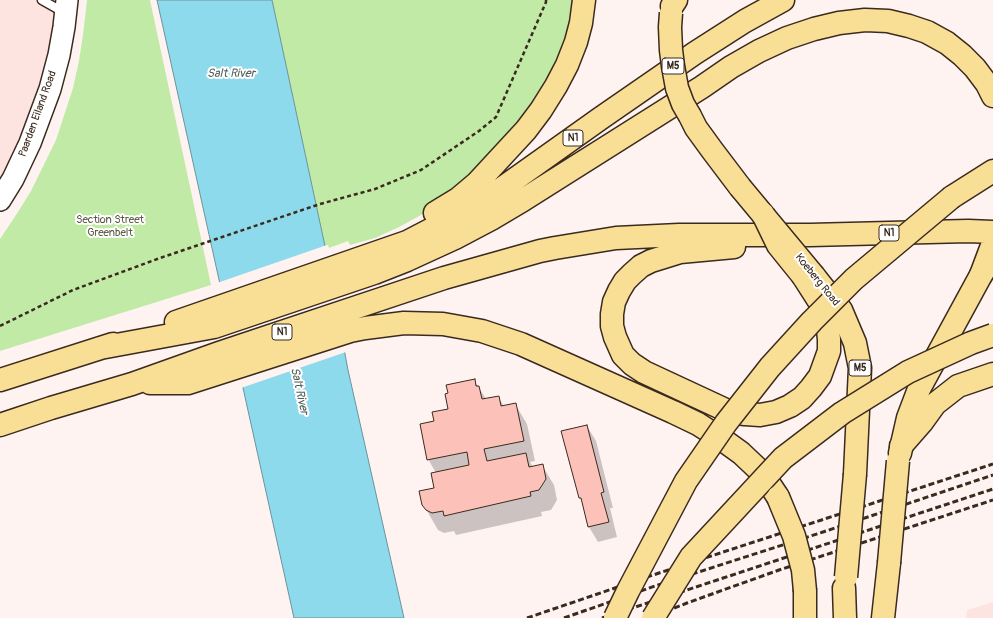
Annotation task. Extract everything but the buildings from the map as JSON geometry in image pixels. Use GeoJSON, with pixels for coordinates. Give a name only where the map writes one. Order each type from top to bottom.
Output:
{"type":"FeatureCollection","features":[{"type":"Feature","properties":{"kind":"main road"},"geometry":{"type":"LineString","coordinates":[[355,261],[381,242],[458,199],[477,183],[526,130],[541,110],[567,65],[576,42],[584,0]]}},
{"type":"Feature","properties":{"kind":"main road","name":"N1"},"geometry":{"type":"LineString","coordinates":[[0,380],[100,348],[213,318],[336,277],[355,261],[407,242],[480,204],[695,53],[783,0]]}},
{"type":"Feature","properties":{"kind":"main road","name":"M5"},"geometry":{"type":"LineString","coordinates":[[673,5],[670,27],[671,50],[677,88],[683,104],[696,128],[740,187],[763,214],[778,245],[808,276]]}},
{"type":"Feature","properties":{"kind":"main road"},"geometry":{"type":"LineString","coordinates":[[336,277],[374,273],[455,238],[530,196],[731,67],[759,51],[787,38],[814,29],[839,23],[865,20],[888,21],[927,32],[947,43],[962,55],[975,68],[987,84],[993,96]]}},
{"type":"Feature","properties":{"kind":"main road"},"geometry":{"type":"LineString","coordinates":[[615,618],[686,481],[726,423],[770,367],[812,321],[854,279],[952,198],[993,171]]}},
{"type":"Feature","properties":{"kind":"main road"},"geometry":{"type":"LineString","coordinates":[[968,231],[993,228]]}},
{"type":"Feature","properties":{"kind":"main road","name":"N1"},"geometry":{"type":"LineString","coordinates":[[0,425],[132,384],[221,363],[344,311],[444,278],[540,251],[616,238],[679,235],[810,235],[968,231],[993,232]]}},
{"type":"Feature","properties":{"kind":"main road"},"geometry":{"type":"LineString","coordinates":[[808,276],[825,312],[829,339],[829,351],[820,376],[811,388],[802,398],[790,406],[776,412],[760,415],[730,412],[644,372],[632,364],[623,355],[615,337],[612,326],[614,302],[625,281],[641,266],[651,261],[680,252],[748,246],[810,235]]}},
{"type":"Feature","properties":{"kind":"main road"},"geometry":{"type":"LineString","coordinates":[[980,278],[993,243]]}},
{"type":"Feature","properties":{"kind":"main road"},"geometry":{"type":"LineString","coordinates":[[883,618],[900,453],[908,418],[919,390],[993,256]]}},
{"type":"Feature","properties":{"kind":"main road","name":"Koeberg Road"},"geometry":{"type":"LineString","coordinates":[[808,276],[841,310],[855,343],[860,368],[855,474],[845,582]]}},
{"type":"Feature","properties":{"kind":"main road"},"geometry":{"type":"LineString","coordinates":[[221,363],[350,331],[404,323],[443,324],[482,331],[521,344],[698,424],[735,449],[759,470],[778,498],[794,536],[803,570],[805,618]]}},
{"type":"Feature","properties":{"kind":"main road"},"geometry":{"type":"LineString","coordinates":[[653,618],[691,557],[783,458],[842,413],[908,372],[971,343],[993,335]]}},
{"type":"Feature","properties":{"kind":"main road"},"geometry":{"type":"LineString","coordinates":[[900,453],[935,404],[958,386],[993,374]]}},
{"type":"Feature","properties":{"kind":"main road","name":"M5"},"geometry":{"type":"LineString","coordinates":[[844,618],[845,582]]}},
{"type":"Feature","properties":{"kind":"street","name":"Paarden Eiland Road"},"geometry":{"type":"LineString","coordinates":[[0,200],[13,179],[30,143],[50,90],[59,56],[66,6]]}},
{"type":"Feature","properties":{"kind":"street","name":"Koeberg Road"},"geometry":{"type":"LineString","coordinates":[[838,618],[845,582]]}},
{"type":"Feature","properties":{"kind":"lane"},"geometry":{"type":"LineString","coordinates":[[42,0],[66,6]]}},
{"type":"Feature","properties":{"kind":"path"},"geometry":{"type":"LineString","coordinates":[[0,326],[73,290],[160,258],[320,204],[375,189],[421,170],[479,131],[496,117],[546,0]]}},
{"type":"Feature","properties":{"kind":"shaded area"},"geometry":{"type":"Polygon","coordinates":[[[0,0],[66,0],[60,46],[0,198],[0,0]]]}},
{"type":"Feature","properties":{"kind":"shaded area"},"geometry":{"type":"Polygon","coordinates":[[[993,602],[993,618],[966,618],[967,610],[993,602]]]}},
{"type":"Feature","properties":{"kind":"green space","name":"Section Street Greenbelt"},"geometry":{"type":"Polygon","coordinates":[[[87,0],[150,0],[211,285],[0,351],[0,239],[31,191],[56,140],[73,88],[79,61],[87,0]]]}},
{"type":"Feature","properties":{"kind":"green space"},"geometry":{"type":"Polygon","coordinates":[[[272,0],[573,0],[558,61],[551,77],[518,129],[443,200],[421,215],[375,238],[350,245],[348,241],[329,248],[328,245],[325,246],[272,0]]]}},
{"type":"Feature","properties":{"kind":"water","name":"Salt River"},"geometry":{"type":"Polygon","coordinates":[[[157,0],[272,0],[325,246],[348,370],[404,618],[294,618],[157,0]]]}},
{"type":"Feature","properties":{"kind":"pier"},"geometry":{"type":"Polygon","coordinates":[[[327,245],[346,352],[241,388],[217,283],[327,245]]]}},
{"type":"Feature","properties":{"kind":"railway"},"geometry":{"type":"LineString","coordinates":[[527,618],[662,572],[993,464]]}},
{"type":"Feature","properties":{"kind":"railway"},"geometry":{"type":"LineString","coordinates":[[564,618],[655,586],[993,475]]}},
{"type":"Feature","properties":{"kind":"railway"},"geometry":{"type":"LineString","coordinates":[[602,618],[993,489]]}},
{"type":"Feature","properties":{"kind":"railway"},"geometry":{"type":"LineString","coordinates":[[649,618],[779,570],[993,500]]}}]}
